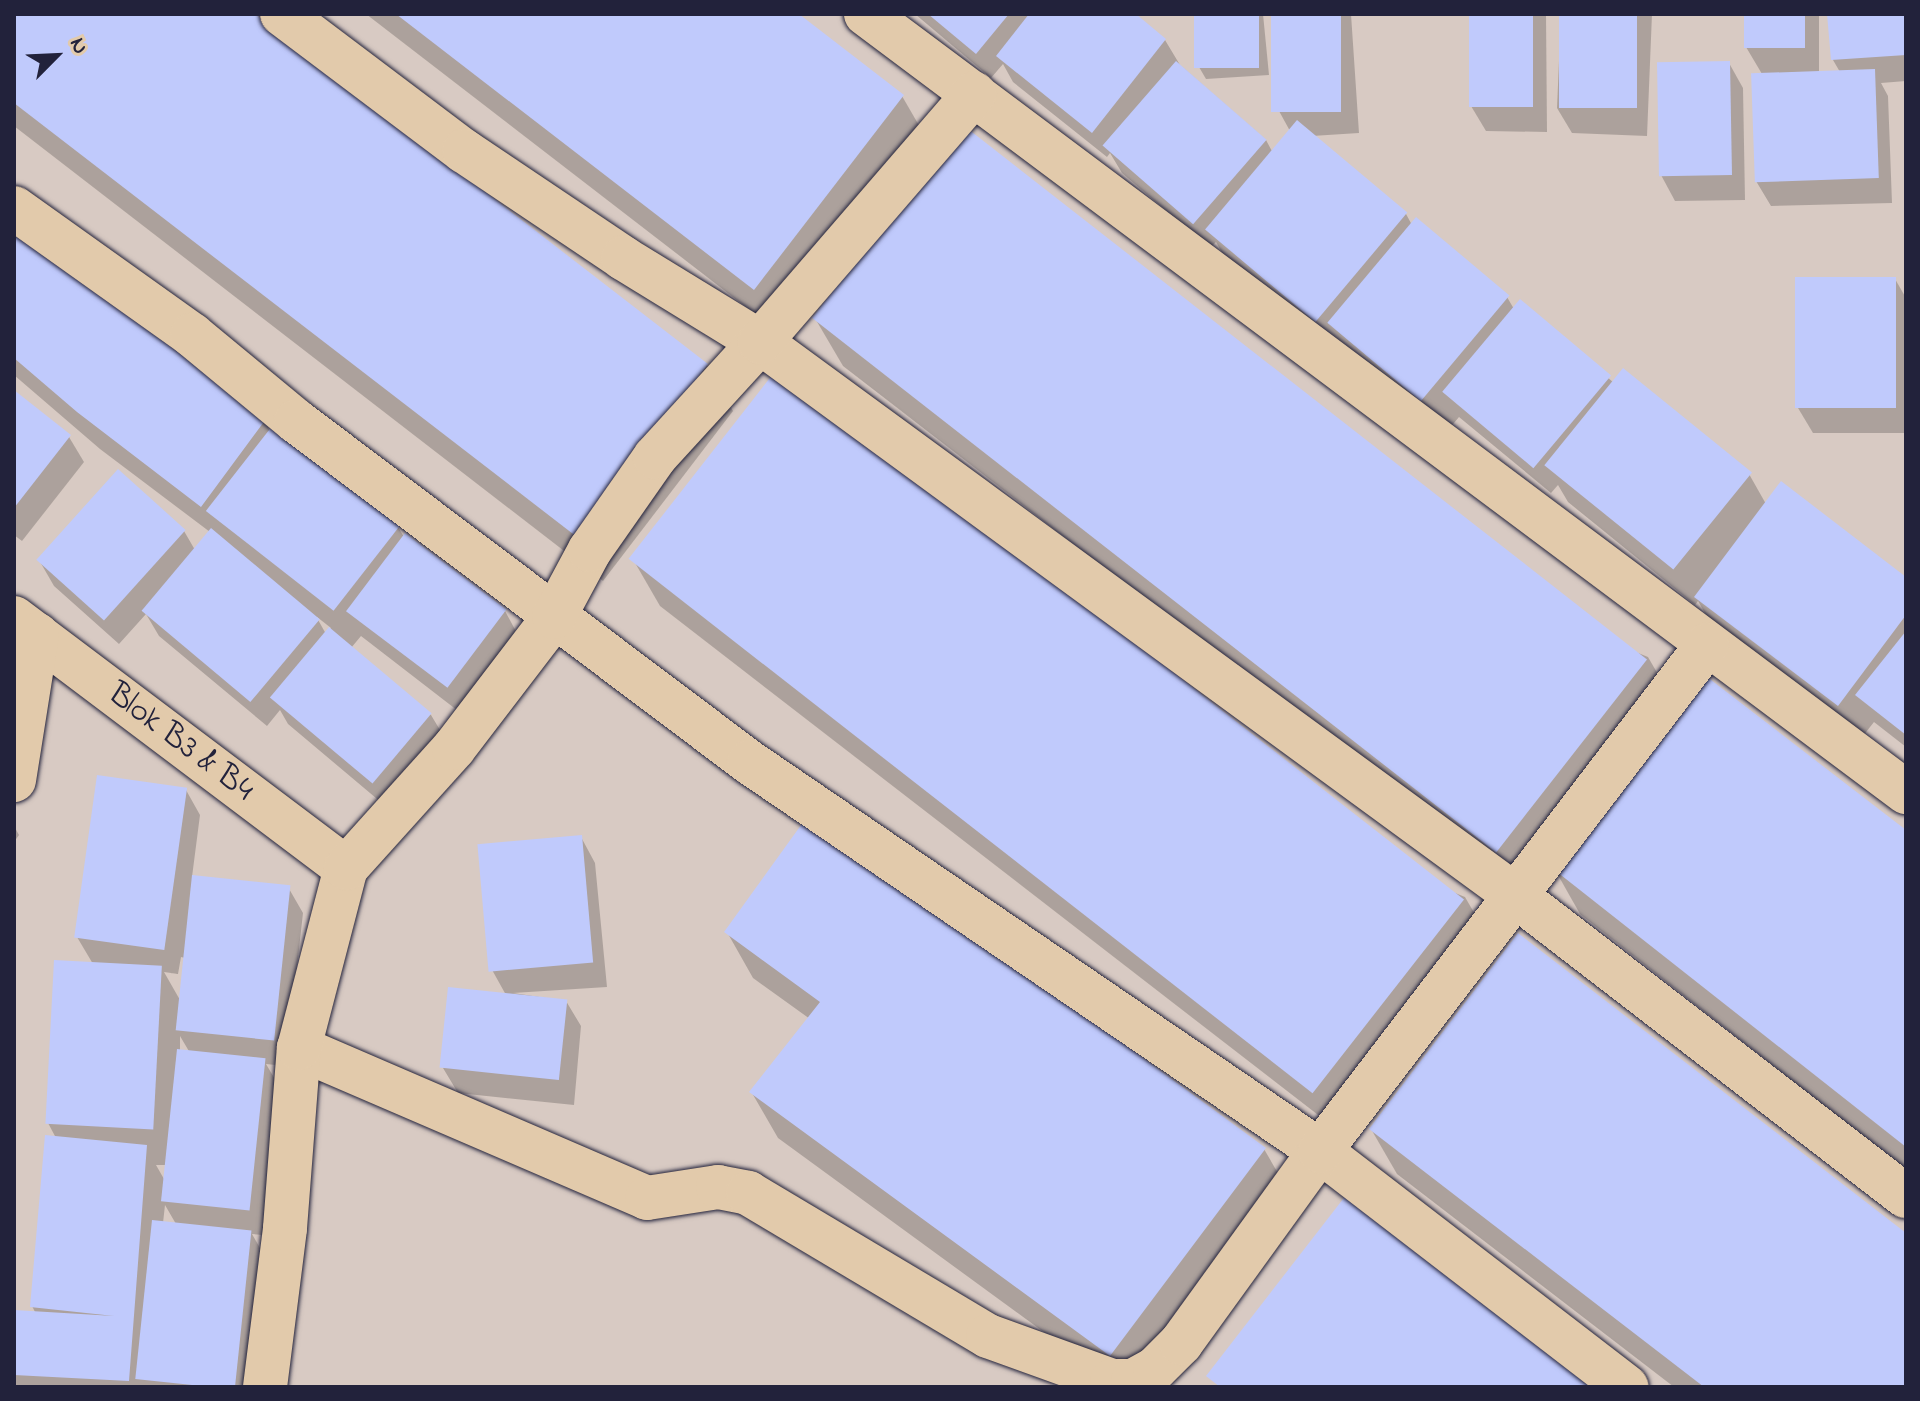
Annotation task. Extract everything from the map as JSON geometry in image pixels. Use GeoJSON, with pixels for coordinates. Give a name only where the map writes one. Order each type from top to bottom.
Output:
{"type":"FeatureCollection","features":[{"type":"Feature","properties":{"kind":"street"},"geometry":{"type":"LineString","coordinates":[[282,14],[464,151],[623,258],[760,342],[1516,896],[1906,1196]]}},
{"type":"Feature","properties":{"kind":"street"},"geometry":{"type":"LineString","coordinates":[[866,14],[1906,792]]}},
{"type":"Feature","properties":{"kind":"street"},"geometry":{"type":"LineString","coordinates":[[265,1387],[285,1228],[299,1048],[346,868],[454,748],[554,617],[590,550],[655,457],[760,342],[974,94]]}},
{"type":"Feature","properties":{"kind":"street"},"geometry":{"type":"LineString","coordinates":[[14,208],[192,335],[296,421],[749,762],[1320,1151],[1627,1387]]}},
{"type":"Feature","properties":{"kind":"street"},"geometry":{"type":"LineString","coordinates":[[14,780],[25,626]]}},
{"type":"Feature","properties":{"kind":"street","name":"Blok B3 & B4"},"geometry":{"type":"LineString","coordinates":[[25,626],[346,868]]}},
{"type":"Feature","properties":{"kind":"street"},"geometry":{"type":"LineString","coordinates":[[299,1048],[647,1198],[718,1187],[748,1193],[988,1336],[1112,1381],[1133,1381],[1181,1343],[1320,1151],[1707,645]]}},
{"type":"Feature","properties":{"kind":"building"},"geometry":{"type":"Polygon","coordinates":[[[14,14],[255,14],[708,364],[577,537],[14,103],[14,14]]]}},
{"type":"Feature","properties":{"kind":"building"},"geometry":{"type":"Polygon","coordinates":[[[396,14],[799,14],[904,95],[754,290],[396,14]]]}},
{"type":"Feature","properties":{"kind":"building"},"geometry":{"type":"Polygon","coordinates":[[[928,14],[1009,14],[976,54],[928,14]]]}},
{"type":"Feature","properties":{"kind":"building"},"geometry":{"type":"Polygon","coordinates":[[[1029,14],[1136,14],[1166,39],[1092,133],[996,56],[1029,14]]]}},
{"type":"Feature","properties":{"kind":"building"},"geometry":{"type":"Polygon","coordinates":[[[1194,14],[1259,14],[1259,68],[1194,68],[1194,14]]]}},
{"type":"Feature","properties":{"kind":"building"},"geometry":{"type":"Polygon","coordinates":[[[1271,14],[1341,14],[1341,112],[1271,112],[1271,14]]]}},
{"type":"Feature","properties":{"kind":"building"},"geometry":{"type":"Polygon","coordinates":[[[1469,14],[1533,14],[1533,107],[1469,107],[1469,14]]]}},
{"type":"Feature","properties":{"kind":"building"},"geometry":{"type":"Polygon","coordinates":[[[1559,14],[1637,14],[1637,108],[1559,108],[1559,14]]]}},
{"type":"Feature","properties":{"kind":"building"},"geometry":{"type":"Polygon","coordinates":[[[1744,14],[1805,14],[1805,48],[1744,48],[1744,14]]]}},
{"type":"Feature","properties":{"kind":"building"},"geometry":{"type":"Polygon","coordinates":[[[1827,14],[1906,14],[1906,55],[1831,60],[1827,14]]]}},
{"type":"Feature","properties":{"kind":"building"},"geometry":{"type":"Polygon","coordinates":[[[1176,61],[1267,140],[1193,224],[1103,146],[1176,61]]]}},
{"type":"Feature","properties":{"kind":"building"},"geometry":{"type":"Polygon","coordinates":[[[1730,61],[1732,175],[1659,176],[1657,62],[1730,61]]]}},
{"type":"Feature","properties":{"kind":"building"},"geometry":{"type":"Polygon","coordinates":[[[1875,69],[1879,178],[1755,182],[1751,73],[1875,69]]]}},
{"type":"Feature","properties":{"kind":"building"},"geometry":{"type":"Polygon","coordinates":[[[1297,120],[1407,213],[1315,322],[1205,230],[1297,120]]]}},
{"type":"Feature","properties":{"kind":"building"},"geometry":{"type":"Polygon","coordinates":[[[963,125],[1647,659],[1496,852],[812,318],[963,125]]]}},
{"type":"Feature","properties":{"kind":"building"},"geometry":{"type":"Polygon","coordinates":[[[1416,217],[1509,295],[1421,401],[1327,323],[1416,217]]]}},
{"type":"Feature","properties":{"kind":"building"},"geometry":{"type":"Polygon","coordinates":[[[14,220],[142,325],[266,419],[201,507],[77,412],[14,358],[14,220]]]}},
{"type":"Feature","properties":{"kind":"building"},"geometry":{"type":"Polygon","coordinates":[[[1795,277],[1896,277],[1896,408],[1795,408],[1795,277]]]}},
{"type":"Feature","properties":{"kind":"building"},"geometry":{"type":"Polygon","coordinates":[[[1520,299],[1611,375],[1533,468],[1442,392],[1520,299]]]}},
{"type":"Feature","properties":{"kind":"building"},"geometry":{"type":"Polygon","coordinates":[[[780,365],[1464,899],[1313,1093],[629,559],[780,365]]]}},
{"type":"Feature","properties":{"kind":"building"},"geometry":{"type":"Polygon","coordinates":[[[1623,368],[1752,472],[1673,570],[1544,465],[1623,368]]]}},
{"type":"Feature","properties":{"kind":"building"},"geometry":{"type":"Polygon","coordinates":[[[14,390],[71,435],[14,508],[14,390]]]}},
{"type":"Feature","properties":{"kind":"building"},"geometry":{"type":"Polygon","coordinates":[[[273,425],[401,525],[334,611],[206,511],[273,425]]]}},
{"type":"Feature","properties":{"kind":"building"},"geometry":{"type":"Polygon","coordinates":[[[118,469],[186,530],[104,621],[36,560],[118,469]]]}},
{"type":"Feature","properties":{"kind":"building"},"geometry":{"type":"Polygon","coordinates":[[[1781,481],[1906,577],[1906,615],[1838,706],[1694,597],[1781,481]]]}},
{"type":"Feature","properties":{"kind":"building"},"geometry":{"type":"Polygon","coordinates":[[[211,528],[320,619],[250,702],[142,611],[211,528]]]}},
{"type":"Feature","properties":{"kind":"building"},"geometry":{"type":"Polygon","coordinates":[[[405,533],[506,609],[447,688],[346,611],[405,533]]]}},
{"type":"Feature","properties":{"kind":"building"},"geometry":{"type":"Polygon","coordinates":[[[329,627],[432,713],[373,784],[270,697],[329,627]]]}},
{"type":"Feature","properties":{"kind":"building"},"geometry":{"type":"Polygon","coordinates":[[[1906,631],[1906,735],[1855,695],[1906,631]]]}},
{"type":"Feature","properties":{"kind":"building"},"geometry":{"type":"Polygon","coordinates":[[[1702,673],[1906,830],[1906,1147],[1552,868],[1702,673]]]}},
{"type":"Feature","properties":{"kind":"building"},"geometry":{"type":"Polygon","coordinates":[[[97,775],[187,788],[164,950],[74,937],[97,775]]]}},
{"type":"Feature","properties":{"kind":"building"},"geometry":{"type":"Polygon","coordinates":[[[809,814],[1266,1148],[1110,1356],[749,1092],[820,1002],[724,932],[809,814]]]}},
{"type":"Feature","properties":{"kind":"building"},"geometry":{"type":"Polygon","coordinates":[[[582,835],[593,963],[489,972],[477,844],[582,835]]]}},
{"type":"Feature","properties":{"kind":"building"},"geometry":{"type":"Polygon","coordinates":[[[192,875],[290,885],[274,1040],[176,1030],[192,875]]]}},
{"type":"Feature","properties":{"kind":"building"},"geometry":{"type":"Polygon","coordinates":[[[1518,933],[1906,1233],[1906,1387],[1704,1387],[1369,1129],[1518,933]]]}},
{"type":"Feature","properties":{"kind":"building"},"geometry":{"type":"Polygon","coordinates":[[[54,960],[162,966],[153,1129],[45,1124],[54,960]]]}},
{"type":"Feature","properties":{"kind":"building"},"geometry":{"type":"Polygon","coordinates":[[[448,987],[567,1000],[559,1080],[440,1068],[448,987]]]}},
{"type":"Feature","properties":{"kind":"building"},"geometry":{"type":"Polygon","coordinates":[[[177,1049],[266,1058],[250,1210],[161,1201],[177,1049]]]}},
{"type":"Feature","properties":{"kind":"building"},"geometry":{"type":"Polygon","coordinates":[[[45,1135],[147,1145],[129,1381],[14,1375],[14,1310],[114,1316],[30,1307],[45,1135]]]}},
{"type":"Feature","properties":{"kind":"building"},"geometry":{"type":"Polygon","coordinates":[[[1350,1190],[1602,1387],[1220,1387],[1206,1376],[1350,1190]]]}},
{"type":"Feature","properties":{"kind":"building"},"geometry":{"type":"Polygon","coordinates":[[[152,1220],[251,1230],[235,1387],[135,1379],[152,1220]]]}}]}
